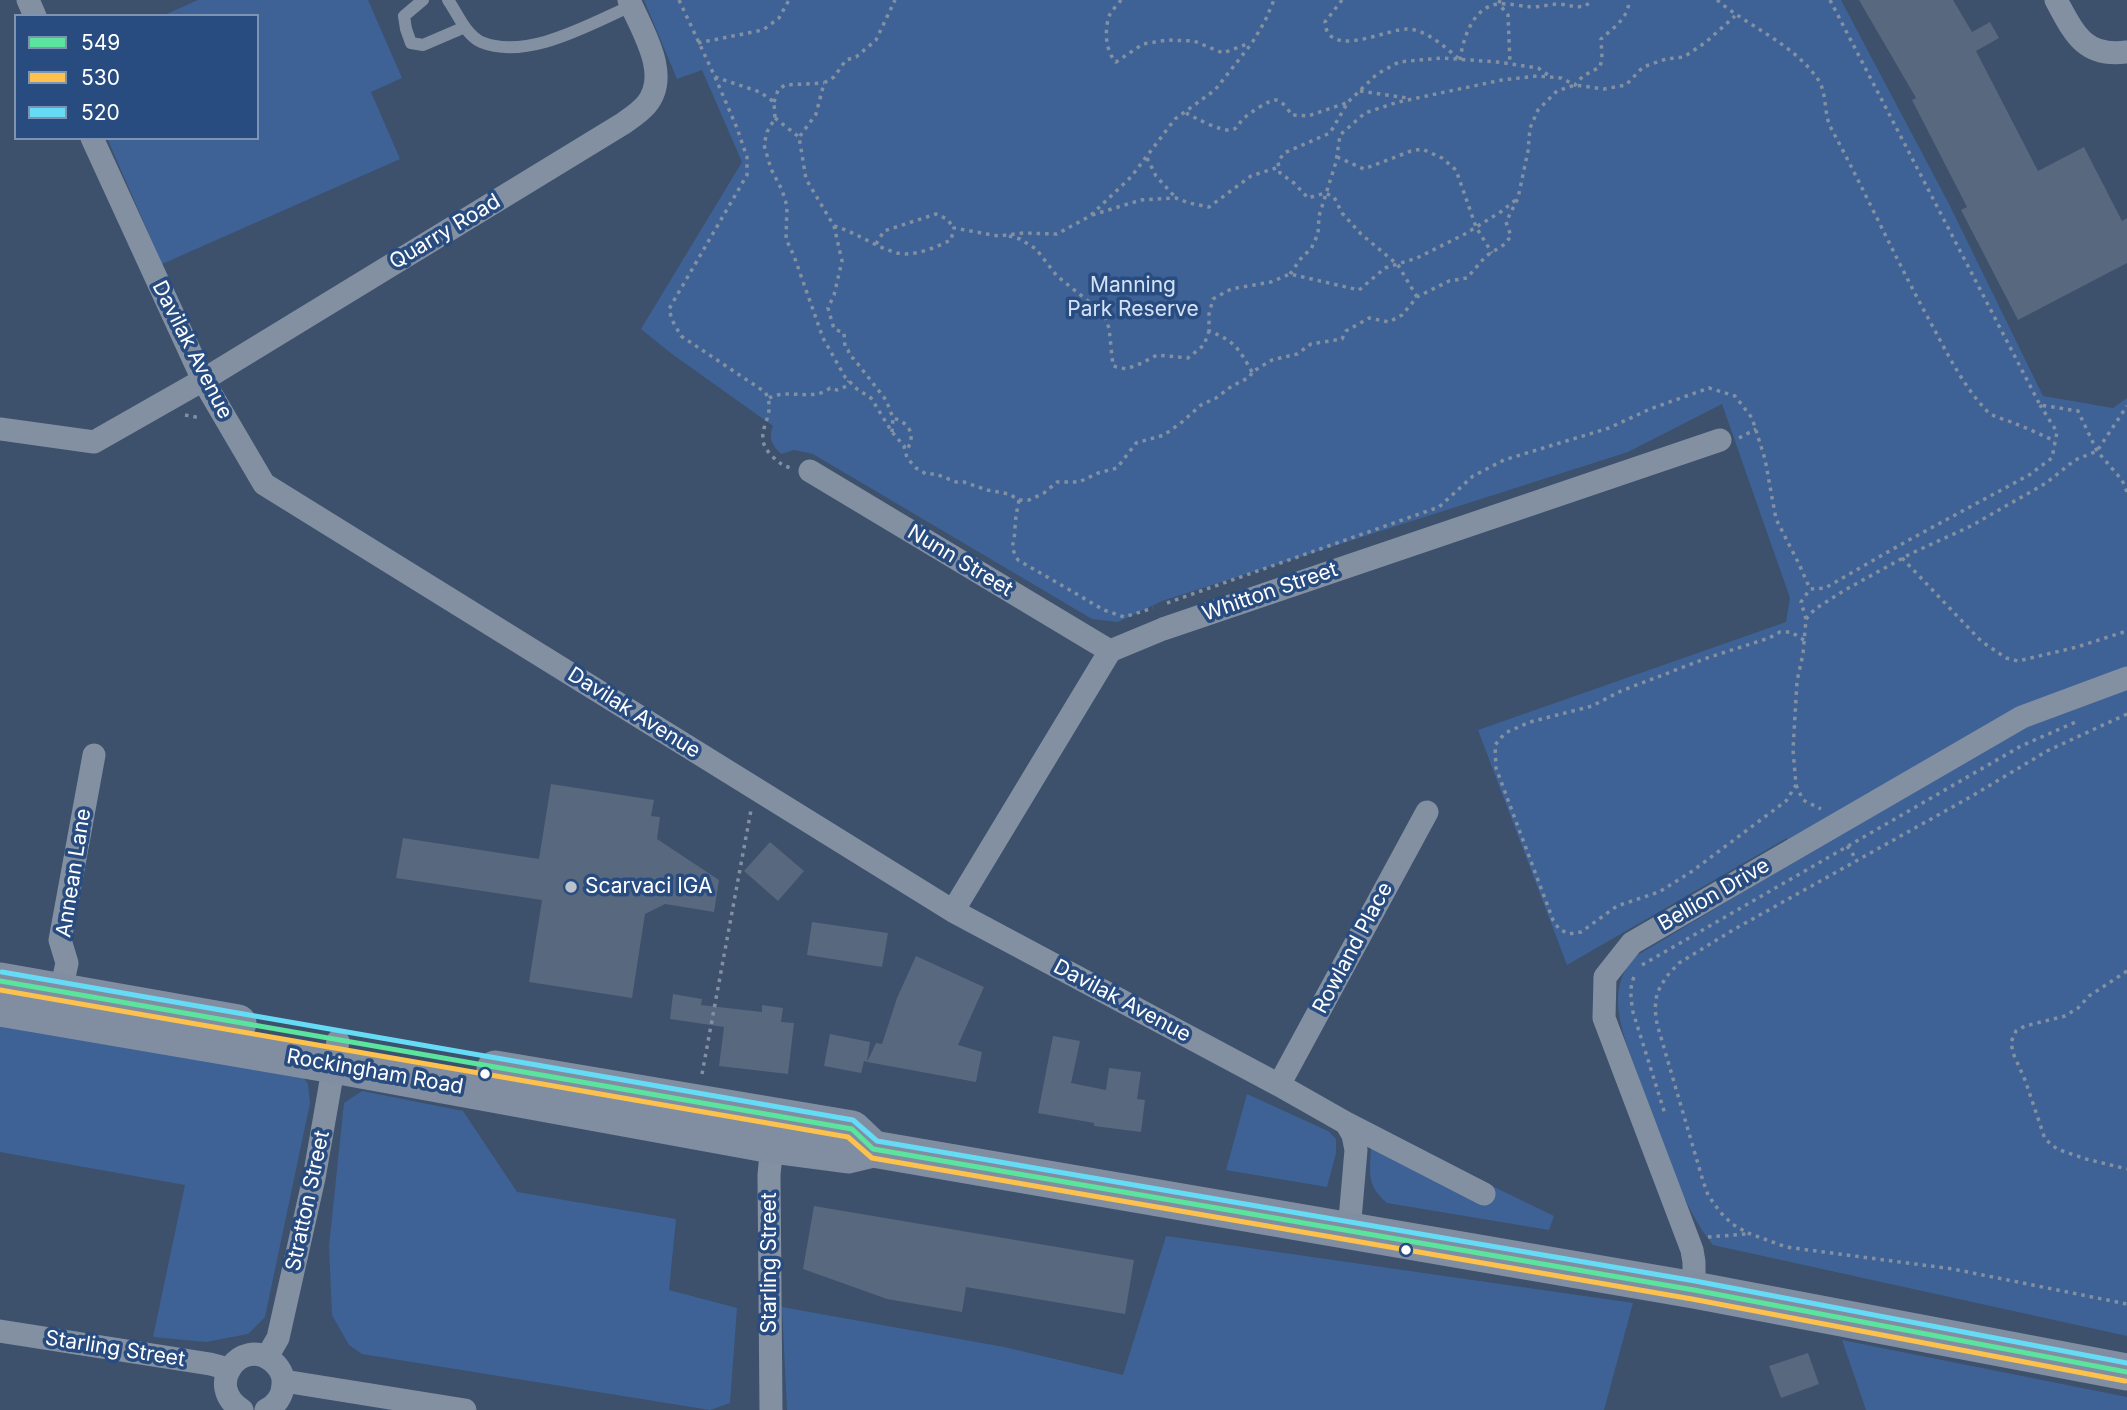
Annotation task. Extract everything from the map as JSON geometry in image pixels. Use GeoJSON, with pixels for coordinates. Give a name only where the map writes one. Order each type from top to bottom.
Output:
{"type":"FeatureCollection","features":[{"type":"Feature","properties":{"kind":"main road","name":"Rockingham Road"},"geometry":{"type":"LineString","coordinates":[[0,981],[61,991],[336,1053]]}},
{"type":"Feature","properties":{"kind":"main road","name":"Rockingham Road"},"geometry":{"type":"LineString","coordinates":[[0,1008],[336,1053],[774,1131],[852,1129],[873,1149],[1694,1290],[2127,1372]]}},
{"type":"Feature","properties":{"kind":"street"},"geometry":{"type":"LineString","coordinates":[[2056,0],[2076,35],[2089,47],[2107,53],[2127,52]]}},
{"type":"Feature","properties":{"kind":"street","name":"Quarry Road"},"geometry":{"type":"LineString","coordinates":[[0,429],[94,442],[203,380],[624,123],[648,104],[656,83],[655,62],[630,3]]}},
{"type":"Feature","properties":{"kind":"street","name":"Davilak Avenue"},"geometry":{"type":"LineString","coordinates":[[93,140],[203,380],[264,484],[953,911],[1279,1084],[1346,1123],[1484,1194]]}},
{"type":"Feature","properties":{"kind":"street","name":"Whitton Street"},"geometry":{"type":"LineString","coordinates":[[1110,651],[1163,629],[1720,440]]}},
{"type":"Feature","properties":{"kind":"street","name":"Nunn Street"},"geometry":{"type":"LineString","coordinates":[[810,471],[1110,651]]}},
{"type":"Feature","properties":{"kind":"street"},"geometry":{"type":"LineString","coordinates":[[953,911],[1110,651]]}},
{"type":"Feature","properties":{"kind":"street","name":"Bellion Drive"},"geometry":{"type":"LineString","coordinates":[[1694,1290],[1692,1250],[1605,1018],[1605,977],[1632,943],[2010,724],[2127,678]]}},
{"type":"Feature","properties":{"kind":"street","name":"Annean Lane"},"geometry":{"type":"LineString","coordinates":[[61,991],[67,962],[60,940],[94,755]]}},
{"type":"Feature","properties":{"kind":"street","name":"Rowland Place"},"geometry":{"type":"LineString","coordinates":[[1279,1084],[1427,812]]}},
{"type":"Feature","properties":{"kind":"street","name":"Stratton Street"},"geometry":{"type":"LineString","coordinates":[[267,1357],[278,1338],[314,1178],[336,1053]]}},
{"type":"Feature","properties":{"kind":"street"},"geometry":{"type":"LineString","coordinates":[[1346,1123],[1353,1135],[1356,1150],[1349,1231]]}},
{"type":"Feature","properties":{"kind":"street","name":"Starling Street"},"geometry":{"type":"LineString","coordinates":[[771,1410],[769,1175],[774,1131]]}},
{"type":"Feature","properties":{"kind":"street","name":"Starling Street"},"geometry":{"type":"LineString","coordinates":[[0,1331],[229,1369]]}},
{"type":"Feature","properties":{"kind":"street"},"geometry":{"type":"LineString","coordinates":[[235,1408],[225,1388],[225,1378],[229,1369],[242,1357],[259,1354],[275,1363],[284,1381],[278,1400],[266,1410]]}},
{"type":"Feature","properties":{"kind":"street"},"geometry":{"type":"LineString","coordinates":[[284,1381],[351,1401],[465,1410]]}},
{"type":"Feature","properties":{"kind":"lane"},"geometry":{"type":"LineString","coordinates":[[423,0],[404,16],[411,43],[423,45],[465,27]]}},
{"type":"Feature","properties":{"kind":"lane"},"geometry":{"type":"LineString","coordinates":[[447,0],[465,27],[480,41],[506,47],[524,46],[556,38],[630,3]]}},
{"type":"Feature","properties":{"kind":"path"},"geometry":{"type":"LineString","coordinates":[[679,0],[715,77],[747,158],[747,175],[669,309],[672,320],[681,336],[765,392],[771,408],[762,436],[765,449],[784,466],[810,471]]}},
{"type":"Feature","properties":{"kind":"path"},"geometry":{"type":"LineString","coordinates":[[698,43],[763,30],[779,18],[789,0]]}},
{"type":"Feature","properties":{"kind":"path"},"geometry":{"type":"LineString","coordinates":[[895,0],[877,40],[856,57],[846,60],[834,77],[824,83],[785,85],[778,90],[774,103],[775,118],[766,132],[764,145],[787,206],[786,239],[802,275],[823,338],[849,381],[871,398],[904,446],[907,458],[926,474],[936,474],[956,482],[1009,494],[1019,500],[1029,500],[1044,493],[1057,482],[1079,482],[1117,468],[1136,443],[1164,435],[1200,405],[1250,377],[1252,372],[1272,360],[1297,354],[1311,344],[1342,339],[1346,331],[1369,318],[1389,322],[1402,315],[1417,298],[1449,281],[1467,278],[1511,236],[1506,222],[1518,198],[1530,128],[1538,110],[1557,91],[1575,85],[1583,76],[1600,67],[1601,39],[1619,23],[1629,9],[1629,0]]}},
{"type":"Feature","properties":{"kind":"path"},"geometry":{"type":"LineString","coordinates":[[1121,0],[1111,13],[1107,36],[1108,50],[1116,62],[1143,44],[1167,40],[1194,41],[1223,53],[1252,43]]}},
{"type":"Feature","properties":{"kind":"path"},"geometry":{"type":"LineString","coordinates":[[1090,216],[1130,177],[1175,120],[1215,90],[1252,43],[1274,0]]}},
{"type":"Feature","properties":{"kind":"path"},"geometry":{"type":"LineString","coordinates":[[1342,0],[1325,22],[1328,33],[1338,40],[1365,40],[1407,29],[1425,34],[1460,60]]}},
{"type":"Feature","properties":{"kind":"path"},"geometry":{"type":"LineString","coordinates":[[1460,60],[1463,41],[1473,20],[1486,7],[1499,2],[1540,7],[1558,4],[1576,8],[1586,6],[1591,0]]}},
{"type":"Feature","properties":{"kind":"path"},"geometry":{"type":"LineString","coordinates":[[1717,0],[1735,16],[1803,61],[1819,80],[1826,99],[1829,125],[1869,198],[1911,287],[1955,368],[1989,414],[2055,441]]}},
{"type":"Feature","properties":{"kind":"path"},"geometry":{"type":"LineString","coordinates":[[1830,0],[2040,405],[2078,411],[2097,451],[2122,480],[2127,492]]}},
{"type":"Feature","properties":{"kind":"path"},"geometry":{"type":"LineString","coordinates":[[1499,2],[1508,15],[1510,64]]}},
{"type":"Feature","properties":{"kind":"path"},"geometry":{"type":"LineString","coordinates":[[1007,235],[1020,239],[1036,250],[1072,289],[1103,313],[1110,328],[1113,366],[1126,369],[1157,355],[1188,358],[1204,345],[1209,331],[1209,314],[1213,299],[1231,289],[1271,282],[1290,274],[1311,249],[1318,234],[1318,216],[1340,135],[1365,113],[1398,102],[1502,80],[1537,76],[1561,78],[1575,85],[1604,89],[1626,85],[1643,66],[1684,57],[1735,16]]}},
{"type":"Feature","properties":{"kind":"path"},"geometry":{"type":"LineString","coordinates":[[1417,298],[1398,265],[1361,234],[1342,213],[1334,197],[1325,193],[1308,198],[1280,173],[1278,162],[1284,153],[1330,133],[1348,103],[1377,74],[1399,62],[1441,58],[1510,64],[1538,68],[1551,77]]}},
{"type":"Feature","properties":{"kind":"path"},"geometry":{"type":"LineString","coordinates":[[715,77],[760,92],[774,103]]}},
{"type":"Feature","properties":{"kind":"path"},"geometry":{"type":"LineString","coordinates":[[799,137],[816,114],[824,83]]}},
{"type":"Feature","properties":{"kind":"path"},"geometry":{"type":"LineString","coordinates":[[1360,91],[1413,99]]}},
{"type":"Feature","properties":{"kind":"path"},"geometry":{"type":"LineString","coordinates":[[1185,113],[1222,131],[1236,128],[1243,119],[1275,99],[1292,114],[1308,116],[1348,103]]}},
{"type":"Feature","properties":{"kind":"path"},"geometry":{"type":"LineString","coordinates":[[775,118],[799,137],[806,179],[834,226],[842,261],[834,295],[828,307],[832,324],[834,329],[844,333],[845,347],[850,356],[886,400],[893,418],[892,432]]}},
{"type":"Feature","properties":{"kind":"path"},"geometry":{"type":"LineString","coordinates":[[1336,157],[1364,169],[1422,149],[1442,158],[1456,170],[1476,227],[1492,253]]}},
{"type":"Feature","properties":{"kind":"path"},"geometry":{"type":"LineString","coordinates":[[1147,157],[1156,176],[1176,198]]}},
{"type":"Feature","properties":{"kind":"path"},"geometry":{"type":"LineString","coordinates":[[876,244],[884,231],[936,214],[947,219],[954,228],[998,236],[1057,233],[1090,216],[1141,200],[1176,198],[1209,206],[1251,176],[1279,167]]}},
{"type":"Feature","properties":{"kind":"path"},"geometry":{"type":"LineString","coordinates":[[1290,274],[1359,290],[1385,268],[1417,258],[1476,227],[1518,198]]}},
{"type":"Feature","properties":{"kind":"path"},"geometry":{"type":"LineString","coordinates":[[834,226],[850,230],[900,254],[930,249],[951,240],[954,228]]}},
{"type":"Feature","properties":{"kind":"path"},"geometry":{"type":"LineString","coordinates":[[1209,331],[1227,338],[1241,353],[1252,372]]}},
{"type":"Feature","properties":{"kind":"path"},"geometry":{"type":"LineString","coordinates":[[768,398],[776,394],[822,394],[830,388],[837,390],[846,386],[849,381]]}},
{"type":"Feature","properties":{"kind":"path"},"geometry":{"type":"LineString","coordinates":[[1806,619],[1845,590],[1902,558],[1971,526],[2046,483],[2075,460],[2097,451],[2127,405]]}},
{"type":"Feature","properties":{"kind":"path"},"geometry":{"type":"LineString","coordinates":[[893,418],[902,420],[911,430],[913,436],[906,451]]}},
{"type":"Feature","properties":{"kind":"path"},"geometry":{"type":"LineString","coordinates":[[1013,550],[1013,523],[1019,500]]}},
{"type":"Feature","properties":{"kind":"path"},"geometry":{"type":"LineString","coordinates":[[1902,558],[1981,641],[2006,658],[2018,662],[2127,631]]}},
{"type":"Feature","properties":{"kind":"path"},"geometry":{"type":"LineString","coordinates":[[1810,589],[1801,602],[1806,619],[1797,681],[1793,750],[1796,785],[1803,800],[1829,814]]}},
{"type":"Feature","properties":{"kind":"path"},"geometry":{"type":"LineString","coordinates":[[1796,785],[1786,802],[1691,872],[1658,892],[1618,906],[1574,934],[1559,929],[1553,920],[1494,761],[1495,745],[1506,733],[1530,722],[1592,706],[1621,691],[1780,632],[1791,632],[1804,640]]}},
{"type":"Feature","properties":{"kind":"path"},"geometry":{"type":"LineString","coordinates":[[2127,714],[2047,751],[1679,963],[1666,977],[1657,993],[1655,1010],[1708,1195],[1732,1224],[1786,1247],[1953,1269],[2127,1304]]}},
{"type":"Feature","properties":{"kind":"path"},"geometry":{"type":"LineString","coordinates":[[1668,1124],[1630,997],[1635,974],[1643,965],[2021,746],[2088,717]]}},
{"type":"Feature","properties":{"kind":"path"},"geometry":{"type":"LineString","coordinates":[[702,1076],[752,805]]}},
{"type":"Feature","properties":{"kind":"path"},"geometry":{"type":"LineString","coordinates":[[1847,846],[1857,860]]}},
{"type":"Feature","properties":{"kind":"path"},"geometry":{"type":"LineString","coordinates":[[2127,971],[2065,1016],[2025,1026],[2016,1031],[2011,1042],[2045,1139],[2057,1149],[2127,1169]]}},
{"type":"Feature","properties":{"kind":"path"},"geometry":{"type":"LineString","coordinates":[[1701,1237],[1748,1233]]}},
{"type":"Feature","properties":{"kind":"green space"},"geometry":{"type":"Polygon","coordinates":[[[198,0],[368,0],[402,78],[371,92],[400,159],[162,264],[108,140],[259,140],[259,14],[166,14],[198,0]]]}},
{"type":"Feature","properties":{"kind":"green space","name":"Manning Park Reserve"},"geometry":{"type":"Polygon","coordinates":[[[644,0],[1841,0],[1948,202],[2043,396],[2113,408],[2127,398],[2127,1336],[1713,1245],[1701,1228],[1670,1165],[1628,1049],[1619,1010],[1619,987],[1625,971],[1636,956],[1792,863],[1787,838],[1567,965],[1478,730],[1786,622],[1790,598],[1722,404],[1628,452],[1162,601],[1118,622],[1092,619],[813,454],[794,450],[781,454],[772,441],[773,426],[641,329],[742,162],[702,70],[677,79],[644,0]]]}},
{"type":"Feature","properties":{"kind":"green space"},"geometry":{"type":"Polygon","coordinates":[[[0,1019],[298,1069],[308,1084],[310,1103],[265,1317],[248,1334],[206,1342],[153,1337],[185,1185],[0,1152],[0,1019]]]}},
{"type":"Feature","properties":{"kind":"green space"},"geometry":{"type":"Polygon","coordinates":[[[362,1091],[463,1111],[517,1192],[676,1219],[669,1290],[737,1308],[730,1403],[710,1410],[362,1354],[349,1345],[332,1315],[329,1246],[344,1103],[362,1091]]]}},
{"type":"Feature","properties":{"kind":"green space"},"geometry":{"type":"Polygon","coordinates":[[[1247,1094],[1328,1131],[1336,1139],[1336,1153],[1327,1187],[1226,1170],[1247,1094]]]}},
{"type":"Feature","properties":{"kind":"green space"},"geometry":{"type":"Polygon","coordinates":[[[1371,1148],[1483,1206],[1492,1186],[1554,1216],[1549,1230],[1387,1203],[1372,1184],[1371,1148]]]}},
{"type":"Feature","properties":{"kind":"green space"},"geometry":{"type":"Polygon","coordinates":[[[1166,1236],[1633,1303],[1604,1410],[787,1410],[782,1307],[1004,1347],[1123,1375],[1166,1236]]]}},
{"type":"Feature","properties":{"kind":"green space"},"geometry":{"type":"Polygon","coordinates":[[[1842,1340],[2127,1397],[2127,1410],[1866,1410],[1842,1340]]]}},
{"type":"Feature","properties":{"kind":"building"},"geometry":{"type":"Polygon","coordinates":[[[1859,0],[1953,0],[1972,32],[1990,22],[1999,38],[1976,51],[2038,171],[2084,147],[2122,221],[2127,218],[2127,263],[2018,320],[1961,210],[1967,207],[1912,100],[1916,98],[1859,0]]]}},
{"type":"Feature","properties":{"kind":"building"},"geometry":{"type":"Polygon","coordinates":[[[551,784],[654,800],[651,816],[660,817],[657,839],[719,880],[714,912],[665,904],[645,914],[632,998],[529,982],[542,900],[396,878],[403,838],[539,859],[551,784]]]}},
{"type":"Feature","properties":{"kind":"building"},"geometry":{"type":"Polygon","coordinates":[[[770,842],[804,871],[778,901],[744,871],[770,842]]]}},
{"type":"Feature","properties":{"kind":"building"},"geometry":{"type":"Polygon","coordinates":[[[812,922],[888,933],[882,967],[807,955],[812,922]]]}},
{"type":"Feature","properties":{"kind":"building"},"geometry":{"type":"Polygon","coordinates":[[[916,956],[984,987],[958,1045],[982,1052],[976,1082],[867,1062],[876,1043],[882,1044],[897,998],[916,956]]]}},
{"type":"Feature","properties":{"kind":"building"},"geometry":{"type":"Polygon","coordinates":[[[673,994],[702,999],[701,1005],[762,1012],[762,1005],[783,1008],[781,1022],[794,1023],[788,1074],[719,1066],[724,1027],[670,1019],[673,994]]]}},
{"type":"Feature","properties":{"kind":"building"},"geometry":{"type":"Polygon","coordinates":[[[830,1034],[870,1042],[867,1062],[864,1061],[861,1073],[824,1066],[830,1034]]]}},
{"type":"Feature","properties":{"kind":"building"},"geometry":{"type":"Polygon","coordinates":[[[1053,1036],[1080,1041],[1071,1083],[1106,1090],[1109,1068],[1141,1072],[1137,1099],[1145,1100],[1141,1132],[1094,1126],[1094,1123],[1038,1113],[1053,1036]]]}},
{"type":"Feature","properties":{"kind":"building"},"geometry":{"type":"Polygon","coordinates":[[[814,1206],[1134,1260],[1125,1314],[966,1287],[962,1312],[887,1299],[803,1269],[814,1206]]]}},
{"type":"Feature","properties":{"kind":"building"},"geometry":{"type":"Polygon","coordinates":[[[1808,1353],[1819,1384],[1781,1398],[1769,1366],[1808,1353]]]}},
{"type":"Feature","properties":{"kind":"transit line","name":"520"},"geometry":{"type":"LineString","coordinates":[[2,972],[853,1120],[877,1141],[1695,1281],[2127,1363]]}},
{"type":"Feature","properties":{"kind":"transit line","name":"549"},"geometry":{"type":"LineString","coordinates":[[0,981],[852,1129],[873,1149],[1694,1290],[2127,1372]]}},
{"type":"Feature","properties":{"kind":"transit line","name":"530"},"geometry":{"type":"LineString","coordinates":[[0,990],[848,1137],[872,1158],[1692,1299],[2125,1381]]}},
{"type":"Feature","properties":{"kind":"place","name":"Scarvaci IGA"},"geometry":{"type":"Point","coordinates":[571,887]}}]}
